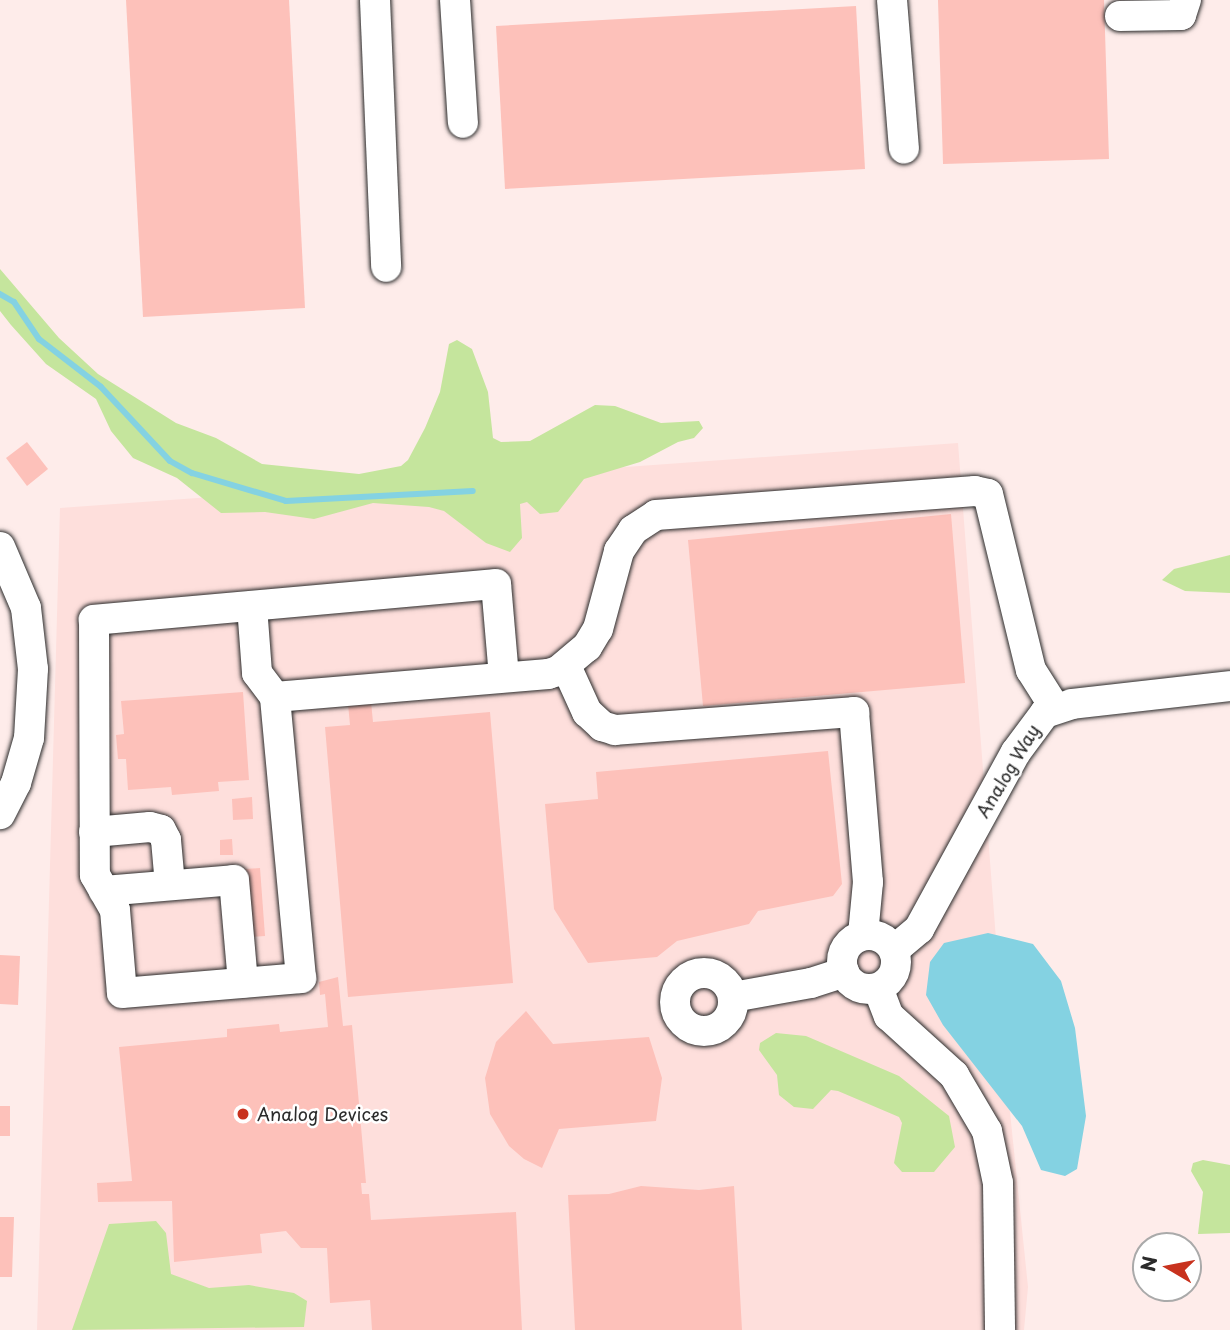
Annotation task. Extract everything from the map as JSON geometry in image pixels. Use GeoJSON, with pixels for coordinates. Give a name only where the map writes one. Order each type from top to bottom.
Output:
{"type":"FeatureCollection","features":[{"type":"Feature","properties":{"kind":"street"},"geometry":{"type":"LineString","coordinates":[[375,0],[386,267]]}},
{"type":"Feature","properties":{"kind":"street"},"geometry":{"type":"LineString","coordinates":[[455,0],[463,123]]}},
{"type":"Feature","properties":{"kind":"street"},"geometry":{"type":"LineString","coordinates":[[892,0],[904,149]]}},
{"type":"Feature","properties":{"kind":"street"},"geometry":{"type":"LineString","coordinates":[[1120,16],[1181,15],[1186,0]]}},
{"type":"Feature","properties":{"kind":"street"},"geometry":{"type":"LineString","coordinates":[[275,697],[548,674],[566,666],[598,629],[619,551],[633,530],[656,515],[713,524],[933,505],[981,491],[992,499],[1031,670],[1055,708]]}},
{"type":"Feature","properties":{"kind":"street"},"geometry":{"type":"LineString","coordinates":[[0,547],[26,608],[33,669],[26,749],[0,814]]}},
{"type":"Feature","properties":{"kind":"street"},"geometry":{"type":"LineString","coordinates":[[252,606],[257,673],[275,697],[301,978],[122,993],[115,910],[95,875],[94,620],[496,584],[504,677]]}},
{"type":"Feature","properties":{"kind":"street"},"geometry":{"type":"LineString","coordinates":[[566,666],[587,712],[602,726],[614,730],[853,702],[868,882],[863,934],[843,952],[844,972],[855,986],[878,988]]}},
{"type":"Feature","properties":{"kind":"street","name":"Analog Way"},"geometry":{"type":"LineString","coordinates":[[894,950],[919,929],[1016,752],[1037,720],[1055,708],[1230,686]]}},
{"type":"Feature","properties":{"kind":"street"},"geometry":{"type":"LineString","coordinates":[[94,832],[150,827],[161,830],[166,840],[170,886]]}},
{"type":"Feature","properties":{"kind":"street"},"geometry":{"type":"LineString","coordinates":[[104,891],[234,880],[243,983]]}},
{"type":"Feature","properties":{"kind":"street"},"geometry":{"type":"LineString","coordinates":[[863,934],[883,938],[894,950],[894,971],[878,988]]}},
{"type":"Feature","properties":{"kind":"street"},"geometry":{"type":"LineString","coordinates":[[733,997],[844,972]]}},
{"type":"Feature","properties":{"kind":"street"},"geometry":{"type":"LineString","coordinates":[[878,988],[889,1016],[954,1074],[987,1131],[998,1183],[1000,1330]]}},
{"type":"Feature","properties":{"kind":"shaded area"},"geometry":{"type":"Polygon","coordinates":[[[958,443],[1007,1083],[1028,1287],[1024,1330],[37,1330],[60,508],[958,443]]]}},
{"type":"Feature","properties":{"kind":"green space"},"geometry":{"type":"Polygon","coordinates":[[[0,269],[59,338],[98,374],[176,423],[216,438],[262,464],[359,474],[401,466],[408,460],[425,428],[440,392],[449,344],[457,340],[472,349],[488,392],[493,438],[501,442],[530,441],[595,405],[615,406],[661,423],[699,421],[703,428],[694,438],[678,442],[640,462],[584,479],[558,512],[540,514],[527,502],[520,504],[522,538],[510,552],[486,543],[444,511],[429,507],[373,503],[314,519],[265,512],[221,513],[177,478],[133,458],[111,431],[96,399],[46,364],[0,311],[0,269]]]}},
{"type":"Feature","properties":{"kind":"green space"},"geometry":{"type":"Polygon","coordinates":[[[1230,555],[1230,593],[1185,591],[1162,580],[1174,569],[1230,555]]]}},
{"type":"Feature","properties":{"kind":"green space"},"geometry":{"type":"Polygon","coordinates":[[[776,1033],[806,1036],[899,1076],[949,1116],[955,1147],[934,1172],[902,1172],[894,1163],[902,1123],[899,1117],[831,1090],[813,1109],[794,1107],[779,1095],[777,1075],[759,1050],[760,1043],[776,1033]]]}},
{"type":"Feature","properties":{"kind":"green space"},"geometry":{"type":"Polygon","coordinates":[[[1203,1160],[1230,1165],[1230,1233],[1198,1232],[1203,1192],[1191,1171],[1193,1163],[1203,1160]]]}},
{"type":"Feature","properties":{"kind":"green space"},"geometry":{"type":"Polygon","coordinates":[[[156,1221],[166,1233],[171,1274],[209,1288],[249,1285],[294,1293],[307,1301],[304,1327],[72,1330],[109,1224],[156,1221]]]}},
{"type":"Feature","properties":{"kind":"water"},"geometry":{"type":"Polygon","coordinates":[[[988,933],[1033,944],[1061,981],[1075,1028],[1086,1116],[1077,1169],[1065,1176],[1041,1170],[1022,1126],[943,1025],[926,995],[930,962],[944,943],[988,933]]]}},
{"type":"Feature","properties":{"kind":"building"},"geometry":{"type":"Polygon","coordinates":[[[126,0],[289,0],[305,308],[143,317],[126,0]]]}},
{"type":"Feature","properties":{"kind":"building"},"geometry":{"type":"Polygon","coordinates":[[[938,0],[1104,0],[1109,159],[943,164],[938,0]]]}},
{"type":"Feature","properties":{"kind":"building"},"geometry":{"type":"Polygon","coordinates":[[[856,6],[865,169],[505,189],[496,26],[856,6]]]}},
{"type":"Feature","properties":{"kind":"building"},"geometry":{"type":"Polygon","coordinates":[[[27,442],[48,469],[27,486],[6,458],[27,442]]]}},
{"type":"Feature","properties":{"kind":"building"},"geometry":{"type":"Polygon","coordinates":[[[951,514],[965,683],[703,706],[688,540],[951,514]]]}},
{"type":"Feature","properties":{"kind":"building"},"geometry":{"type":"Polygon","coordinates":[[[243,692],[249,780],[218,782],[219,791],[172,795],[171,787],[128,790],[126,759],[118,759],[116,735],[124,734],[121,701],[243,692]]]}},
{"type":"Feature","properties":{"kind":"building"},"geometry":{"type":"Polygon","coordinates":[[[371,702],[373,722],[490,712],[513,983],[348,997],[325,727],[350,725],[348,704],[371,702]]]}},
{"type":"Feature","properties":{"kind":"building"},"geometry":{"type":"Polygon","coordinates":[[[828,751],[842,884],[833,896],[758,911],[749,924],[677,941],[657,957],[588,963],[554,909],[545,804],[598,799],[596,772],[828,751]]]}},
{"type":"Feature","properties":{"kind":"building"},"geometry":{"type":"Polygon","coordinates":[[[252,797],[253,819],[233,820],[232,799],[252,797]]]}},
{"type":"Feature","properties":{"kind":"building"},"geometry":{"type":"Polygon","coordinates":[[[232,839],[233,855],[220,855],[220,840],[232,839]]]}},
{"type":"Feature","properties":{"kind":"building"},"geometry":{"type":"Polygon","coordinates":[[[260,868],[265,936],[250,937],[245,869],[260,868]]]}},
{"type":"Feature","properties":{"kind":"building"},"geometry":{"type":"Polygon","coordinates":[[[0,955],[20,956],[18,1005],[0,1004],[0,955]]]}},
{"type":"Feature","properties":{"kind":"building","name":"Analog Devices"},"geometry":{"type":"Polygon","coordinates":[[[338,977],[343,1026],[352,1025],[366,1183],[361,1183],[362,1194],[369,1194],[371,1220],[516,1212],[522,1330],[372,1330],[370,1300],[330,1303],[327,1248],[301,1248],[286,1231],[260,1234],[262,1253],[174,1262],[172,1201],[98,1202],[97,1183],[132,1181],[119,1047],[227,1037],[227,1029],[279,1024],[280,1032],[328,1027],[325,994],[320,995],[319,982],[338,977]]]}},
{"type":"Feature","properties":{"kind":"building"},"geometry":{"type":"Polygon","coordinates":[[[526,1011],[553,1044],[649,1037],[662,1078],[656,1121],[559,1129],[542,1168],[524,1159],[509,1146],[490,1114],[485,1078],[496,1042],[526,1011]]]}},
{"type":"Feature","properties":{"kind":"building"},"geometry":{"type":"Polygon","coordinates":[[[0,1106],[10,1106],[10,1136],[0,1136],[0,1106]]]}},
{"type":"Feature","properties":{"kind":"building"},"geometry":{"type":"Polygon","coordinates":[[[641,1186],[699,1190],[734,1186],[742,1330],[575,1330],[568,1195],[609,1194],[641,1186]]]}},
{"type":"Feature","properties":{"kind":"building"},"geometry":{"type":"Polygon","coordinates":[[[0,1217],[14,1217],[12,1277],[0,1277],[0,1217]]]}},
{"type":"Feature","properties":{"kind":"waterway"},"geometry":{"type":"LineString","coordinates":[[0,294],[14,302],[39,339],[101,387],[170,461],[192,473],[286,501],[473,491]]}},
{"type":"Feature","properties":{"kind":"place","name":"Analog Devices"},"geometry":{"type":"Point","coordinates":[243,1114]}}]}
